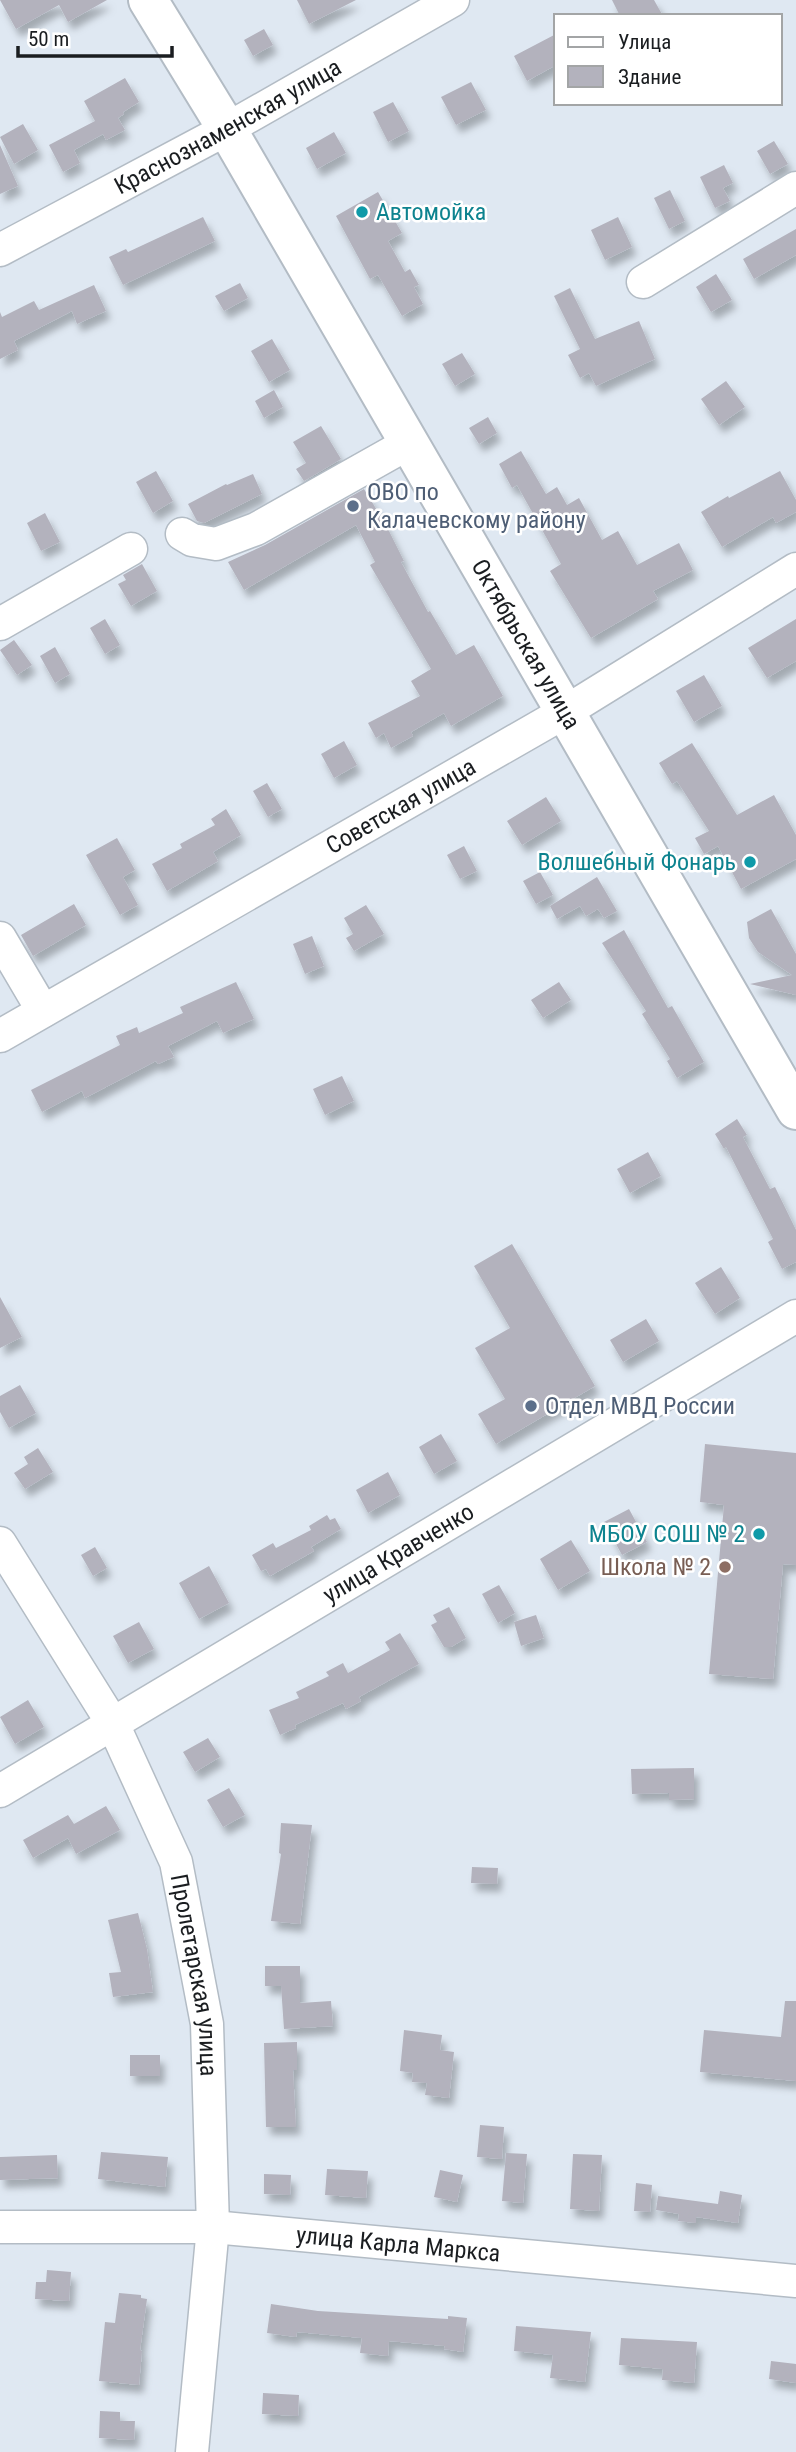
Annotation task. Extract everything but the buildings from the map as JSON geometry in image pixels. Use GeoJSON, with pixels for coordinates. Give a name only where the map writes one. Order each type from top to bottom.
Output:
{"type":"FeatureCollection","features":[{"type":"Feature","properties":{"kind":"main road","name":"Октябрьская улица"},"geometry":{"type":"LineString","coordinates":[[148,0],[226,129],[796,1110]]}},
{"type":"Feature","properties":{"kind":"street","name":"Краснознаменская улица"},"geometry":{"type":"LineString","coordinates":[[0,250],[226,129],[453,0]]}},
{"type":"Feature","properties":{"kind":"street"},"geometry":{"type":"LineString","coordinates":[[643,282],[796,188]]}},
{"type":"Feature","properties":{"kind":"street"},"geometry":{"type":"LineString","coordinates":[[182,534],[192,540],[216,544],[256,529],[409,443]]}},
{"type":"Feature","properties":{"kind":"street"},"geometry":{"type":"LineString","coordinates":[[0,624],[131,548]]}},
{"type":"Feature","properties":{"kind":"street","name":"Советская улица"},"geometry":{"type":"LineString","coordinates":[[0,1036],[565,712],[796,569]]}},
{"type":"Feature","properties":{"kind":"street"},"geometry":{"type":"LineString","coordinates":[[0,937],[43,1012]]}},
{"type":"Feature","properties":{"kind":"street","name":"улица Кравченко"},"geometry":{"type":"LineString","coordinates":[[0,1791],[796,1316]]}},
{"type":"Feature","properties":{"kind":"street","name":"Пролетарская улица"},"geometry":{"type":"LineString","coordinates":[[0,1543],[113,1724],[176,1862],[207,2024],[213,2227],[192,2452]]}},
{"type":"Feature","properties":{"kind":"street","name":"улица Карла Маркса"},"geometry":{"type":"LineString","coordinates":[[0,2227],[213,2227],[796,2281]]}},
{"type":"Feature","properties":{"kind":"place","name":"Автомойка"},"geometry":{"type":"Point","coordinates":[362,212]}},
{"type":"Feature","properties":{"kind":"place","name":"ОВО по Калачевскому району"},"geometry":{"type":"Point","coordinates":[353,506]}},
{"type":"Feature","properties":{"kind":"place","name":"Волшебный Фонарь"},"geometry":{"type":"Point","coordinates":[750,862]}},
{"type":"Feature","properties":{"kind":"place","name":"Отдел МВД России"},"geometry":{"type":"Point","coordinates":[531,1406]}},
{"type":"Feature","properties":{"kind":"place","name":"МБОУ СОШ № 2"},"geometry":{"type":"Point","coordinates":[759,1534]}},
{"type":"Feature","properties":{"kind":"place","name":"Школа № 2"},"geometry":{"type":"Point","coordinates":[725,1567]}}]}
